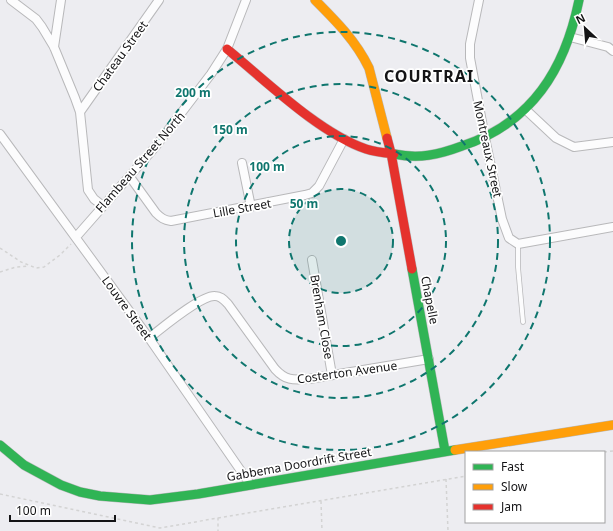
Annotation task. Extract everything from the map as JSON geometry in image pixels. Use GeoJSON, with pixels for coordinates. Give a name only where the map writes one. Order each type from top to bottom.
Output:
{"type":"FeatureCollection","features":[{"type":"Feature","properties":{"kind":"street"},"geometry":{"type":"LineString","coordinates":[[11,0],[36,19],[54,47],[80,112],[88,190],[94,199],[103,206]]}},
{"type":"Feature","properties":{"kind":"street"},"geometry":{"type":"LineString","coordinates":[[54,47],[61,0]]}},
{"type":"Feature","properties":{"kind":"street","name":"Chateau Street"},"geometry":{"type":"LineString","coordinates":[[80,112],[159,0]]}},
{"type":"Feature","properties":{"kind":"street","name":"Flambeau Street North"},"geometry":{"type":"LineString","coordinates":[[76,237],[130,177],[177,120],[211,74],[227,49],[246,0]]}},
{"type":"Feature","properties":{"kind":"street","name":"Chapelle"},"geometry":{"type":"LineString","coordinates":[[315,0],[352,38],[364,55],[369,68],[391,153],[445,451]]}},
{"type":"Feature","properties":{"kind":"street","name":"Montreaux Street"},"geometry":{"type":"LineString","coordinates":[[479,0],[469,50],[471,67],[506,234],[511,241],[518,244]]}},
{"type":"Feature","properties":{"kind":"street"},"geometry":{"type":"LineString","coordinates":[[227,49],[306,114],[323,127],[344,139],[366,149],[411,157],[433,155],[453,150],[485,138],[502,128],[526,109],[538,96],[559,63],[570,37],[579,0]]}},
{"type":"Feature","properties":{"kind":"street"},"geometry":{"type":"LineString","coordinates":[[570,37],[608,47],[613,51]]}},
{"type":"Feature","properties":{"kind":"street"},"geometry":{"type":"LineString","coordinates":[[526,109],[556,138],[574,147],[613,142]]}},
{"type":"Feature","properties":{"kind":"street","name":"Louvre Street"},"geometry":{"type":"LineString","coordinates":[[0,134],[149,338],[250,484]]}},
{"type":"Feature","properties":{"kind":"street","name":"Lille Street"},"geometry":{"type":"LineString","coordinates":[[130,177],[156,213],[161,218],[171,221],[306,196],[320,186],[344,139]]}},
{"type":"Feature","properties":{"kind":"street"},"geometry":{"type":"LineString","coordinates":[[242,163],[251,206]]}},
{"type":"Feature","properties":{"kind":"street"},"geometry":{"type":"LineString","coordinates":[[518,244],[613,227]]}},
{"type":"Feature","properties":{"kind":"street","name":"Brenham Close"},"geometry":{"type":"LineString","coordinates":[[312,260],[332,375]]}},
{"type":"Feature","properties":{"kind":"street","name":"Costerton Avenue"},"geometry":{"type":"LineString","coordinates":[[149,338],[201,300],[213,295],[218,296],[228,304],[275,369],[284,377],[296,380],[429,359]]}},
{"type":"Feature","properties":{"kind":"street","name":"Gabbema Doordrift Street"},"geometry":{"type":"LineString","coordinates":[[0,445],[24,466],[61,485],[80,492],[100,496],[150,500],[192,495],[445,451],[613,425]]}},
{"type":"Feature","properties":{"kind":"lane"},"geometry":{"type":"LineString","coordinates":[[518,244],[518,267],[523,322]]}},
{"type":"Feature","properties":{"kind":"path"},"geometry":{"type":"LineString","coordinates":[[0,248],[14,258],[30,266],[36,268],[44,267],[68,247],[76,237]]}},
{"type":"Feature","properties":{"kind":"path"},"geometry":{"type":"LineString","coordinates":[[0,272],[16,267],[30,266]]}},
{"type":"Feature","properties":{"kind":"path"},"geometry":{"type":"LineString","coordinates":[[0,494],[160,528],[465,476]]}},
{"type":"Feature","properties":{"kind":"path"},"geometry":{"type":"LineString","coordinates":[[446,479],[448,531]]}},
{"type":"Feature","properties":{"kind":"path"},"geometry":{"type":"LineString","coordinates":[[322,500],[322,531]]}},
{"type":"Feature","properties":{"kind":"path"},"geometry":{"type":"LineString","coordinates":[[218,518],[218,531]]}},
{"type":"Feature","properties":{"kind":"traffic: fast"},"geometry":{"type":"LineString","coordinates":[[394,154],[420,156],[445,152],[487,136],[508,123],[526,108],[542,90],[554,70],[565,49],[579,0]]}},
{"type":"Feature","properties":{"kind":"traffic: fast"},"geometry":{"type":"LineString","coordinates":[[412,269],[445,451]]}},
{"type":"Feature","properties":{"kind":"traffic: fast"},"geometry":{"type":"LineString","coordinates":[[0,445],[24,465],[61,485],[80,492],[100,496],[150,500],[198,494],[455,450]]}},
{"type":"Feature","properties":{"kind":"traffic: slow"},"geometry":{"type":"LineString","coordinates":[[315,0],[352,40],[364,58],[369,68],[387,138]]}},
{"type":"Feature","properties":{"kind":"traffic: slow"},"geometry":{"type":"LineString","coordinates":[[455,450],[613,425]]}},
{"type":"Feature","properties":{"kind":"traffic: jam"},"geometry":{"type":"LineString","coordinates":[[227,49],[294,105],[330,131],[366,149],[394,154]]}},
{"type":"Feature","properties":{"kind":"traffic: jam"},"geometry":{"type":"LineString","coordinates":[[387,138],[412,269]]}},
{"type":"Feature","properties":{"kind":"district","name":"COURTRAI"},"geometry":{"type":"Point","coordinates":[429,76]}}]}
